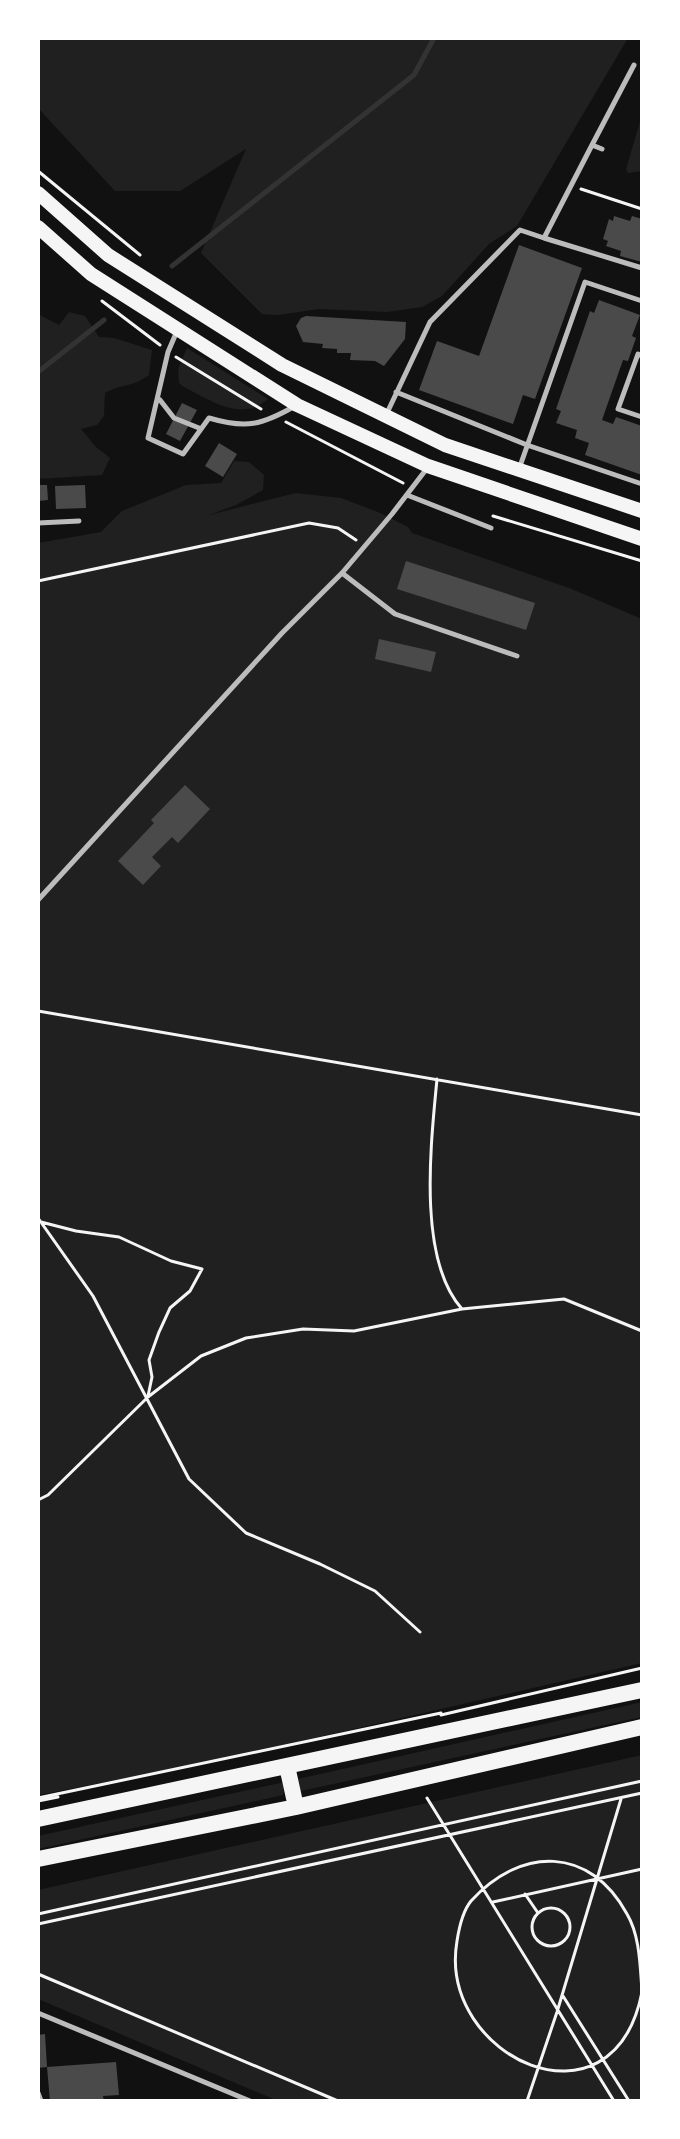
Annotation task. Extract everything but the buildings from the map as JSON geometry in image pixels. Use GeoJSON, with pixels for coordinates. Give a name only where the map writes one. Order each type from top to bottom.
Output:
{"type":"FeatureCollection","features":[{"type":"Feature","properties":{"kind":"main road"},"geometry":{"type":"LineString","coordinates":[[38,193],[108,255],[282,365],[445,445],[642,511]]}},
{"type":"Feature","properties":{"kind":"main road"},"geometry":{"type":"LineString","coordinates":[[38,227],[91,274],[297,405],[428,466],[642,539]]}},
{"type":"Feature","properties":{"kind":"main road"},"geometry":{"type":"LineString","coordinates":[[38,1819],[642,1690]]}},
{"type":"Feature","properties":{"kind":"main road"},"geometry":{"type":"LineString","coordinates":[[38,1859],[296,1807],[642,1727]]}},
{"type":"Feature","properties":{"kind":"main road"},"geometry":{"type":"LineString","coordinates":[[287,1766],[296,1807]]}},
{"type":"Feature","properties":{"kind":"lane"},"geometry":{"type":"LineString","coordinates":[[544,238],[634,65]]}},
{"type":"Feature","properties":{"kind":"lane"},"geometry":{"type":"LineString","coordinates":[[592,145],[602,149]]}},
{"type":"Feature","properties":{"kind":"lane"},"geometry":{"type":"LineString","coordinates":[[384,417],[430,322],[520,230],[642,268]]}},
{"type":"Feature","properties":{"kind":"lane"},"geometry":{"type":"LineString","coordinates":[[519,470],[585,282],[642,301]]}},
{"type":"Feature","properties":{"kind":"lane"},"geometry":{"type":"LineString","coordinates":[[177,330],[168,352],[148,438],[183,454],[209,418],[237,426],[275,418],[297,405]]}},
{"type":"Feature","properties":{"kind":"lane"},"geometry":{"type":"LineString","coordinates":[[642,344],[618,409],[642,417]]}},
{"type":"Feature","properties":{"kind":"lane"},"geometry":{"type":"LineString","coordinates":[[396,392],[527,445],[642,484]]}},
{"type":"Feature","properties":{"kind":"lane"},"geometry":{"type":"LineString","coordinates":[[159,400],[174,418],[199,428]]}},
{"type":"Feature","properties":{"kind":"lane"},"geometry":{"type":"LineString","coordinates":[[38,900],[282,633],[342,573],[428,466]]}},
{"type":"Feature","properties":{"kind":"lane"},"geometry":{"type":"LineString","coordinates":[[407,495],[491,528]]}},
{"type":"Feature","properties":{"kind":"lane"},"geometry":{"type":"LineString","coordinates":[[38,523],[79,521]]}},
{"type":"Feature","properties":{"kind":"lane"},"geometry":{"type":"LineString","coordinates":[[342,573],[395,614],[517,656]]}},
{"type":"Feature","properties":{"kind":"lane"},"geometry":{"type":"LineString","coordinates":[[38,2013],[250,2101]]}},
{"type":"Feature","properties":{"kind":"lane"},"geometry":{"type":"LineString","coordinates":[[38,2093],[41,2101]]}},
{"type":"Feature","properties":{"kind":"path"},"geometry":{"type":"LineString","coordinates":[[38,171],[144,258]]}},
{"type":"Feature","properties":{"kind":"path"},"geometry":{"type":"LineString","coordinates":[[570,185],[642,209]]}},
{"type":"Feature","properties":{"kind":"path"},"geometry":{"type":"LineString","coordinates":[[38,581],[309,523],[338,528],[365,546]]}},
{"type":"Feature","properties":{"kind":"path"},"geometry":{"type":"LineString","coordinates":[[38,1011],[642,1115]]}},
{"type":"Feature","properties":{"kind":"path"},"geometry":{"type":"LineString","coordinates":[[437,1079],[430,1148],[431,1234],[451,1297],[462,1309]]}},
{"type":"Feature","properties":{"kind":"path"},"geometry":{"type":"LineString","coordinates":[[40,1220],[76,1231],[119,1237],[171,1261],[202,1269],[190,1291],[170,1308],[159,1332],[149,1360],[152,1377],[148,1397]]}},
{"type":"Feature","properties":{"kind":"path"},"geometry":{"type":"LineString","coordinates":[[40,1220],[93,1296],[189,1479],[246,1533],[375,1591],[420,1632]]}},
{"type":"Feature","properties":{"kind":"path"},"geometry":{"type":"LineString","coordinates":[[38,1500],[48,1495],[148,1397],[201,1356],[246,1338],[303,1329],[354,1331],[462,1309],[564,1299],[642,1331]]}},
{"type":"Feature","properties":{"kind":"path"},"geometry":{"type":"LineString","coordinates":[[38,1798],[372,1729],[642,1666]]}},
{"type":"Feature","properties":{"kind":"path"},"geometry":{"type":"LineString","coordinates":[[38,1914],[642,1781]]}},
{"type":"Feature","properties":{"kind":"path"},"geometry":{"type":"LineString","coordinates":[[38,1924],[642,1793]]}},
{"type":"Feature","properties":{"kind":"path"},"geometry":{"type":"LineString","coordinates":[[427,1798],[614,2101]]}},
{"type":"Feature","properties":{"kind":"path"},"geometry":{"type":"LineString","coordinates":[[527,2101],[622,1798]]}},
{"type":"Feature","properties":{"kind":"path"},"geometry":{"type":"LineString","coordinates":[[505,2058],[493,2049],[476,2026],[459,1990],[455,1951],[460,1925],[469,1904],[485,1889],[525,1863],[544,1860],[558,1861],[598,1878],[615,1895],[629,1916],[640,1956],[642,1991],[638,2015],[625,2045]]}},
{"type":"Feature","properties":{"kind":"path"},"geometry":{"type":"LineString","coordinates":[[493,1902],[642,1869]]}},
{"type":"Feature","properties":{"kind":"path"},"geometry":{"type":"LineString","coordinates":[[525,1894],[538,1913]]}},
{"type":"Feature","properties":{"kind":"path"},"geometry":{"type":"LineString","coordinates":[[553,1908],[567,1915],[570,1931],[562,1943],[548,1947],[536,1939],[531,1925],[538,1913],[553,1908]]}},
{"type":"Feature","properties":{"kind":"path"},"geometry":{"type":"LineString","coordinates":[[38,1974],[338,2101]]}},
{"type":"Feature","properties":{"kind":"path"},"geometry":{"type":"LineString","coordinates":[[562,1995],[629,2101]]}},
{"type":"Feature","properties":{"kind":"path"},"geometry":{"type":"LineString","coordinates":[[579,2046],[590,2038]]}},
{"type":"Feature","properties":{"kind":"path"},"geometry":{"type":"LineString","coordinates":[[587,2078],[608,2067]]}},
{"type":"Feature","properties":{"kind":"path"},"geometry":{"type":"LineString","coordinates":[[526,2072],[543,2079]]}},
{"type":"Feature","properties":{"kind":"shaded area"},"geometry":{"type":"Polygon","coordinates":[[[38,38],[628,38],[517,226],[489,244],[442,296],[422,307],[387,312],[319,309],[278,315],[262,314],[201,253],[246,149],[180,191],[115,191],[38,108],[38,38]]]}},
{"type":"Feature","properties":{"kind":"shaded area"},"geometry":{"type":"Polygon","coordinates":[[[642,115],[642,171],[628,173],[626,169],[642,115]]]}},
{"type":"Feature","properties":{"kind":"shaded area"},"geometry":{"type":"Polygon","coordinates":[[[69,312],[85,316],[99,337],[114,338],[152,350],[149,375],[105,393],[104,416],[97,425],[81,429],[110,458],[102,475],[38,479],[38,314],[59,325],[69,312]]]}},
{"type":"Feature","properties":{"kind":"shaded area"},"geometry":{"type":"Polygon","coordinates":[[[187,348],[268,399],[258,406],[237,409],[215,403],[184,387],[179,383],[178,369],[187,348]]]}},
{"type":"Feature","properties":{"kind":"shaded area"},"geometry":{"type":"Polygon","coordinates":[[[234,461],[249,462],[264,475],[263,490],[209,515],[296,493],[341,498],[378,512],[408,527],[412,533],[569,588],[642,619],[642,1663],[205,1763],[38,1795],[38,543],[101,532],[122,511],[186,485],[221,483],[234,461]]]}},
{"type":"Feature","properties":{"kind":"shaded area"},"geometry":{"type":"Polygon","coordinates":[[[642,1702],[642,1717],[301,1791],[297,1788],[298,1779],[642,1702]]]}},
{"type":"Feature","properties":{"kind":"shaded area"},"geometry":{"type":"Polygon","coordinates":[[[642,1755],[642,2101],[278,2101],[38,1999],[38,1890],[642,1755]]]}},
{"type":"Feature","properties":{"kind":"shaded area"},"geometry":{"type":"Polygon","coordinates":[[[284,1784],[283,1795],[38,1849],[38,1836],[284,1784]]]}},
{"type":"Feature","properties":{"kind":"waterway"},"geometry":{"type":"LineString","coordinates":[[172,266],[414,75],[434,38]]}},
{"type":"Feature","properties":{"kind":"waterway"},"geometry":{"type":"LineString","coordinates":[[38,372],[104,320]]}}]}
